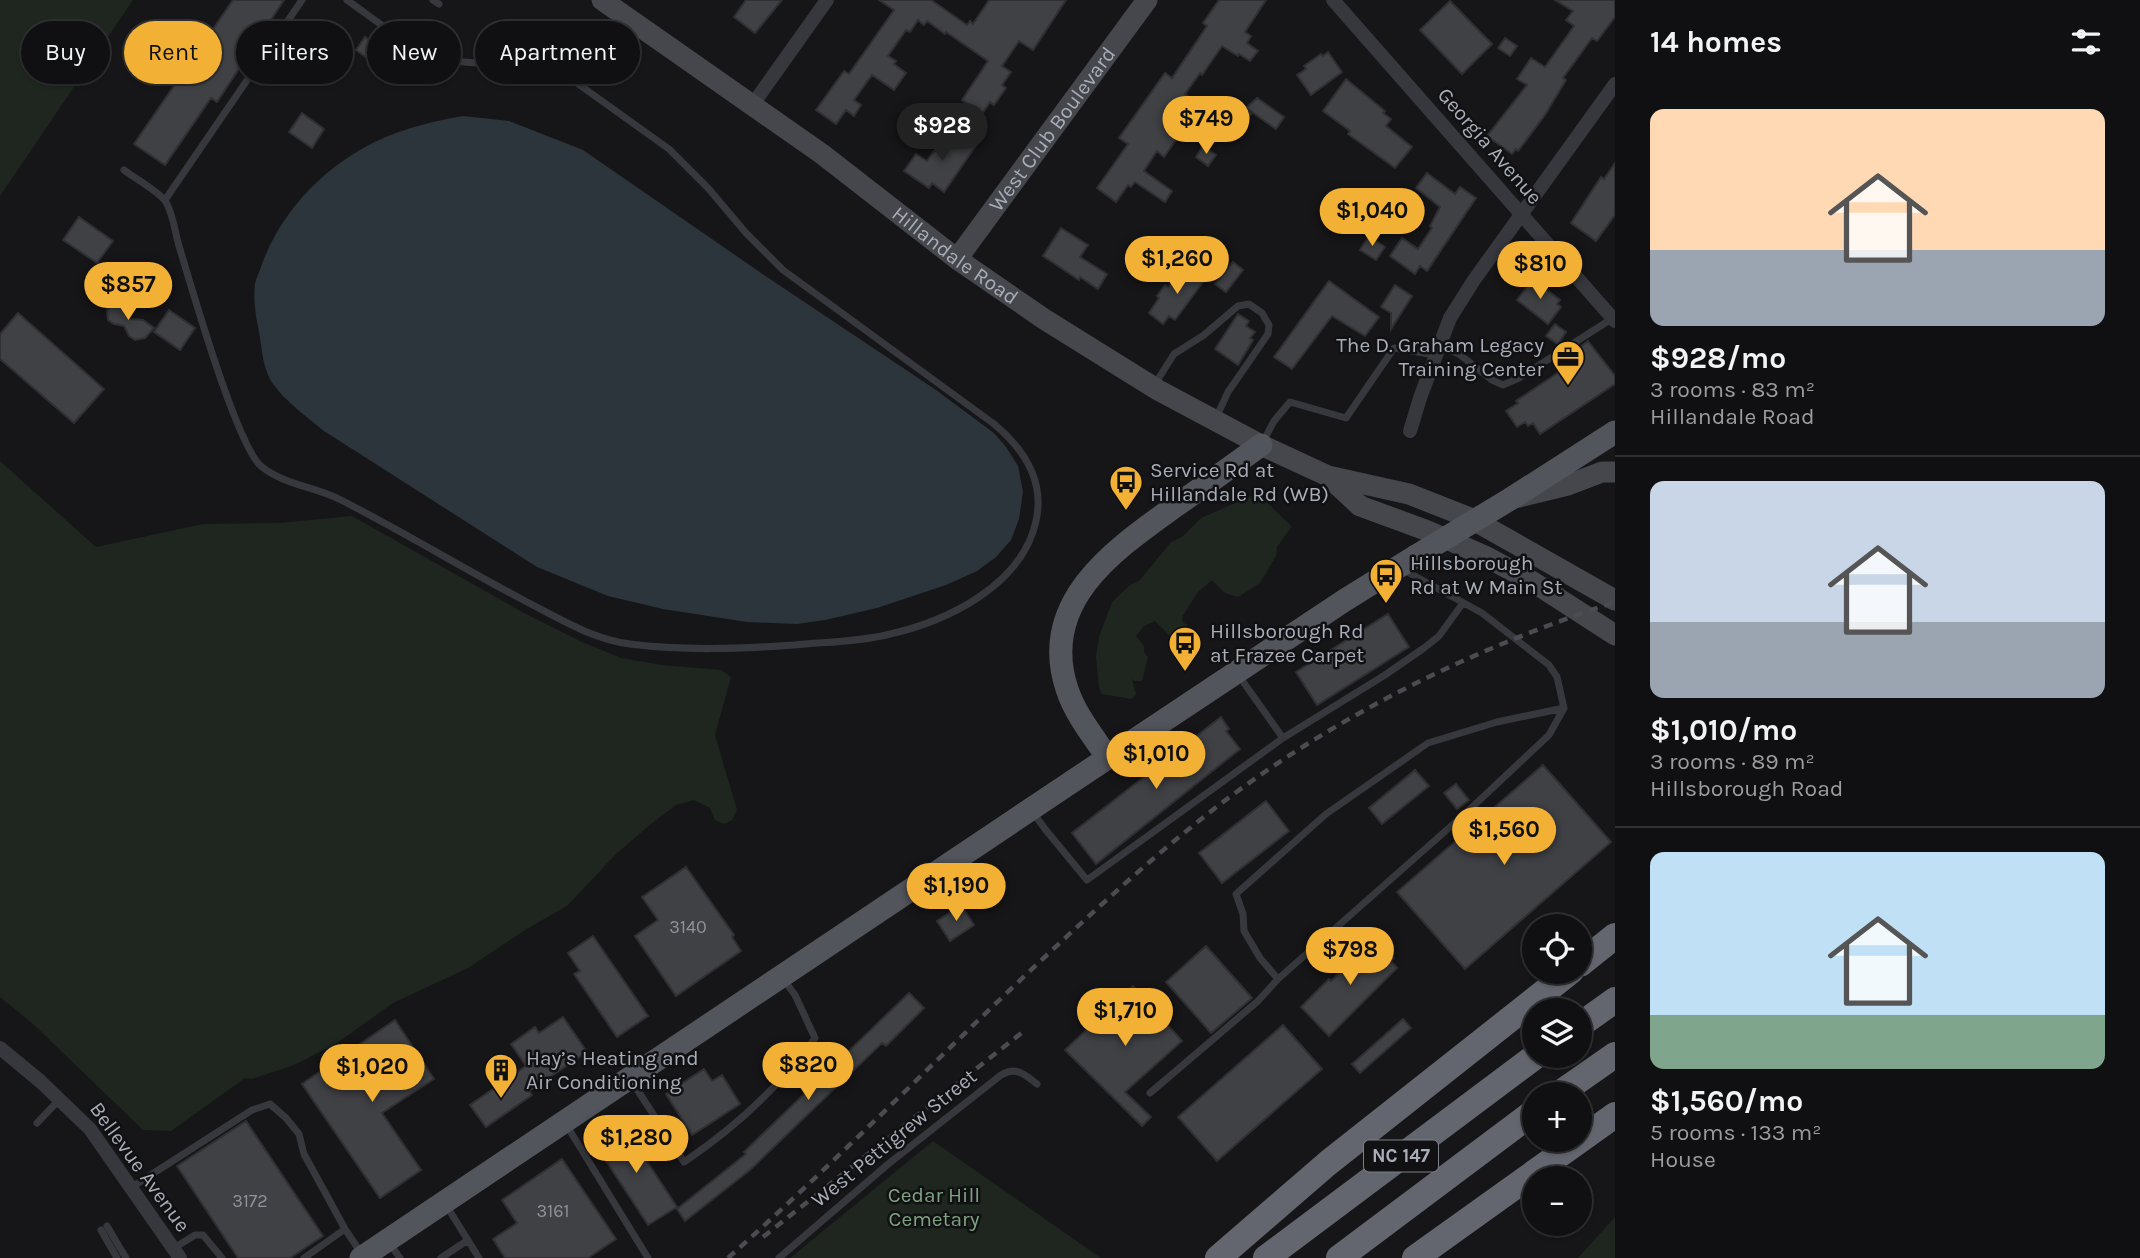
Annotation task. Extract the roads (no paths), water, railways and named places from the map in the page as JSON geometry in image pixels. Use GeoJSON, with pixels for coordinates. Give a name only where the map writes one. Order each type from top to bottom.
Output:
{"type":"FeatureCollection","features":[{"type":"Feature","properties":{"kind":"highway"},"geometry":{"type":"LineString","coordinates":[[1592,954],[1611,938]]}},
{"type":"Feature","properties":{"kind":"highway"},"geometry":{"type":"LineString","coordinates":[[1218,1258],[1328,1163],[1555,984]]}},
{"type":"Feature","properties":{"kind":"highway"},"geometry":{"type":"LineString","coordinates":[[1592,1016],[1615,1000]]}},
{"type":"Feature","properties":{"kind":"highway"},"geometry":{"type":"LineString","coordinates":[[1576,1082],[1615,1055]]}},
{"type":"Feature","properties":{"kind":"highway","name":"NC 147"},"geometry":{"type":"LineString","coordinates":[[1266,1258],[1522,1066]]}},
{"type":"Feature","properties":{"kind":"highway"},"geometry":{"type":"LineString","coordinates":[[1415,1258],[1615,1115]]}},
{"type":"Feature","properties":{"kind":"highway","name":"NC 147"},"geometry":{"type":"LineString","coordinates":[[1339,1258],[1522,1121]]}},
{"type":"Feature","properties":{"kind":"main road","name":"Hillandale Road"},"geometry":{"type":"LineString","coordinates":[[602,0],[822,154],[957,259],[1153,388],[1261,445],[1328,476],[1409,494],[1469,518],[1615,600]]}},
{"type":"Feature","properties":{"kind":"main road","name":"West Club Boulevard"},"geometry":{"type":"LineString","coordinates":[[957,259],[1147,0]]}},
{"type":"Feature","properties":{"kind":"main road"},"geometry":{"type":"LineString","coordinates":[[362,1257],[394,1249],[445,1202],[1108,758],[1407,561],[1614,433]]}},
{"type":"Feature","properties":{"kind":"main road"},"geometry":{"type":"LineString","coordinates":[[1108,758],[1081,718],[1064,679],[1061,650],[1072,605],[1088,579],[1111,555],[1261,445]]}},
{"type":"Feature","properties":{"kind":"main road"},"geometry":{"type":"LineString","coordinates":[[1512,498],[1568,485],[1602,472],[1615,472]]}},
{"type":"Feature","properties":{"kind":"main road","name":"Hillandale Road"},"geometry":{"type":"LineString","coordinates":[[1328,476],[1360,506],[1485,556],[1533,582],[1615,635]]}},
{"type":"Feature","properties":{"kind":"street"},"geometry":{"type":"LineString","coordinates":[[753,104],[827,0]]}},
{"type":"Feature","properties":{"kind":"street","name":"Georgia Avenue"},"geometry":{"type":"LineString","coordinates":[[1333,0],[1614,320]]}},
{"type":"Feature","properties":{"kind":"street"},"geometry":{"type":"LineString","coordinates":[[1410,431],[1450,318],[1615,84]]}},
{"type":"Feature","properties":{"kind":"street","name":"Bellevue Avenue"},"geometry":{"type":"LineString","coordinates":[[0,1048],[60,1099],[90,1129],[177,1253]]}},
{"type":"Feature","properties":{"kind":"lane"},"geometry":{"type":"LineString","coordinates":[[165,200],[302,0]]}},
{"type":"Feature","properties":{"kind":"lane"},"geometry":{"type":"LineString","coordinates":[[124,170],[165,200],[230,401],[251,456],[262,468],[286,481],[337,498],[478,576],[600,638],[629,644],[711,650],[884,636],[925,625],[968,604],[995,584],[1017,561],[1032,537],[1038,513],[1038,489],[1033,471],[1013,440],[995,424],[783,270],[669,149],[566,76],[548,67],[532,63],[470,63],[447,60],[419,48],[346,0]]}},
{"type":"Feature","properties":{"kind":"lane"},"geometry":{"type":"LineString","coordinates":[[1153,388],[1174,354],[1204,335],[1238,306],[1249,304],[1255,307],[1269,325],[1268,334],[1228,392],[1215,421]]}},
{"type":"Feature","properties":{"kind":"lane"},"geometry":{"type":"LineString","coordinates":[[1261,445],[1274,421],[1290,402],[1346,418],[1394,348],[1459,354],[1492,380],[1503,384],[1519,378],[1614,320]]}},
{"type":"Feature","properties":{"kind":"lane"},"geometry":{"type":"LineString","coordinates":[[1150,1093],[1258,1001],[1278,979],[1467,813],[1549,735],[1564,708],[1557,677],[1549,665],[1482,612],[1463,603],[1407,561]]}},
{"type":"Feature","properties":{"kind":"lane"},"geometry":{"type":"LineString","coordinates":[[1032,810],[1045,830],[1087,880],[1283,738],[1385,676],[1424,648],[1439,636],[1463,603]]}},
{"type":"Feature","properties":{"kind":"lane"},"geometry":{"type":"LineString","coordinates":[[1237,673],[1283,738]]}},
{"type":"Feature","properties":{"kind":"lane"},"geometry":{"type":"LineString","coordinates":[[1278,979],[1260,958],[1244,931],[1243,914],[1237,894],[1326,814],[1428,743],[1497,722],[1564,708]]}},
{"type":"Feature","properties":{"kind":"lane"},"geometry":{"type":"LineString","coordinates":[[630,1079],[684,1162],[715,1141],[746,1113],[801,1057],[815,1038],[795,995],[781,977]]}},
{"type":"Feature","properties":{"kind":"lane","name":"West Pettigrew Street"},"geometry":{"type":"LineString","coordinates":[[779,1258],[887,1165],[1001,1075],[1010,1070],[1019,1070],[1037,1084]]}},
{"type":"Feature","properties":{"kind":"lane"},"geometry":{"type":"LineString","coordinates":[[37,1123],[60,1099]]}},
{"type":"Feature","properties":{"kind":"lane"},"geometry":{"type":"LineString","coordinates":[[132,1187],[252,1110],[270,1104],[299,1134],[304,1154],[362,1257]]}},
{"type":"Feature","properties":{"kind":"lane"},"geometry":{"type":"LineString","coordinates":[[564,1123],[648,1258]]}},
{"type":"Feature","properties":{"kind":"lane"},"geometry":{"type":"LineString","coordinates":[[445,1202],[479,1258]]}},
{"type":"Feature","properties":{"kind":"lane"},"geometry":{"type":"LineString","coordinates":[[117,1258],[104,1228],[126,1258]]}},
{"type":"Feature","properties":{"kind":"lane"},"geometry":{"type":"LineString","coordinates":[[304,1258],[345,1228]]}},
{"type":"Feature","properties":{"kind":"lane"},"geometry":{"type":"LineString","coordinates":[[177,1253],[195,1235],[203,1235],[222,1258]]}},
{"type":"Feature","properties":{"kind":"lane"},"geometry":{"type":"LineString","coordinates":[[441,1258],[468,1240]]}},
{"type":"Feature","properties":{"kind":"railway"},"geometry":{"type":"LineString","coordinates":[[728,1258],[1093,912],[1161,852],[1231,796],[1321,736],[1415,684],[1514,639],[1615,602]]}},
{"type":"Feature","properties":{"kind":"railway"},"geometry":{"type":"LineString","coordinates":[[763,1237],[1024,1031]]}},
{"type":"Feature","properties":{"kind":"place","name":"The D. Graham Legacy Training Center"},"geometry":{"type":"Point","coordinates":[1568,387]}},
{"type":"Feature","properties":{"kind":"place","name":"Service Rd at Hillandale Rd (WB)"},"geometry":{"type":"Point","coordinates":[1126,512]}},
{"type":"Feature","properties":{"kind":"place","name":"Hillsborough Rd at W Main St"},"geometry":{"type":"Point","coordinates":[1386,605]}},
{"type":"Feature","properties":{"kind":"place","name":"Hillsborough Rd at Frazee Carpet"},"geometry":{"type":"Point","coordinates":[1185,673]}},
{"type":"Feature","properties":{"kind":"place","name":"Hay’s Heating and Air Conditioning"},"geometry":{"type":"Point","coordinates":[501,1100]}},
{"type":"Feature","properties":{"kind":"park label","name":"Cedar Hill Cemetary"},"geometry":{"type":"Point","coordinates":[934,1207]}}]}
